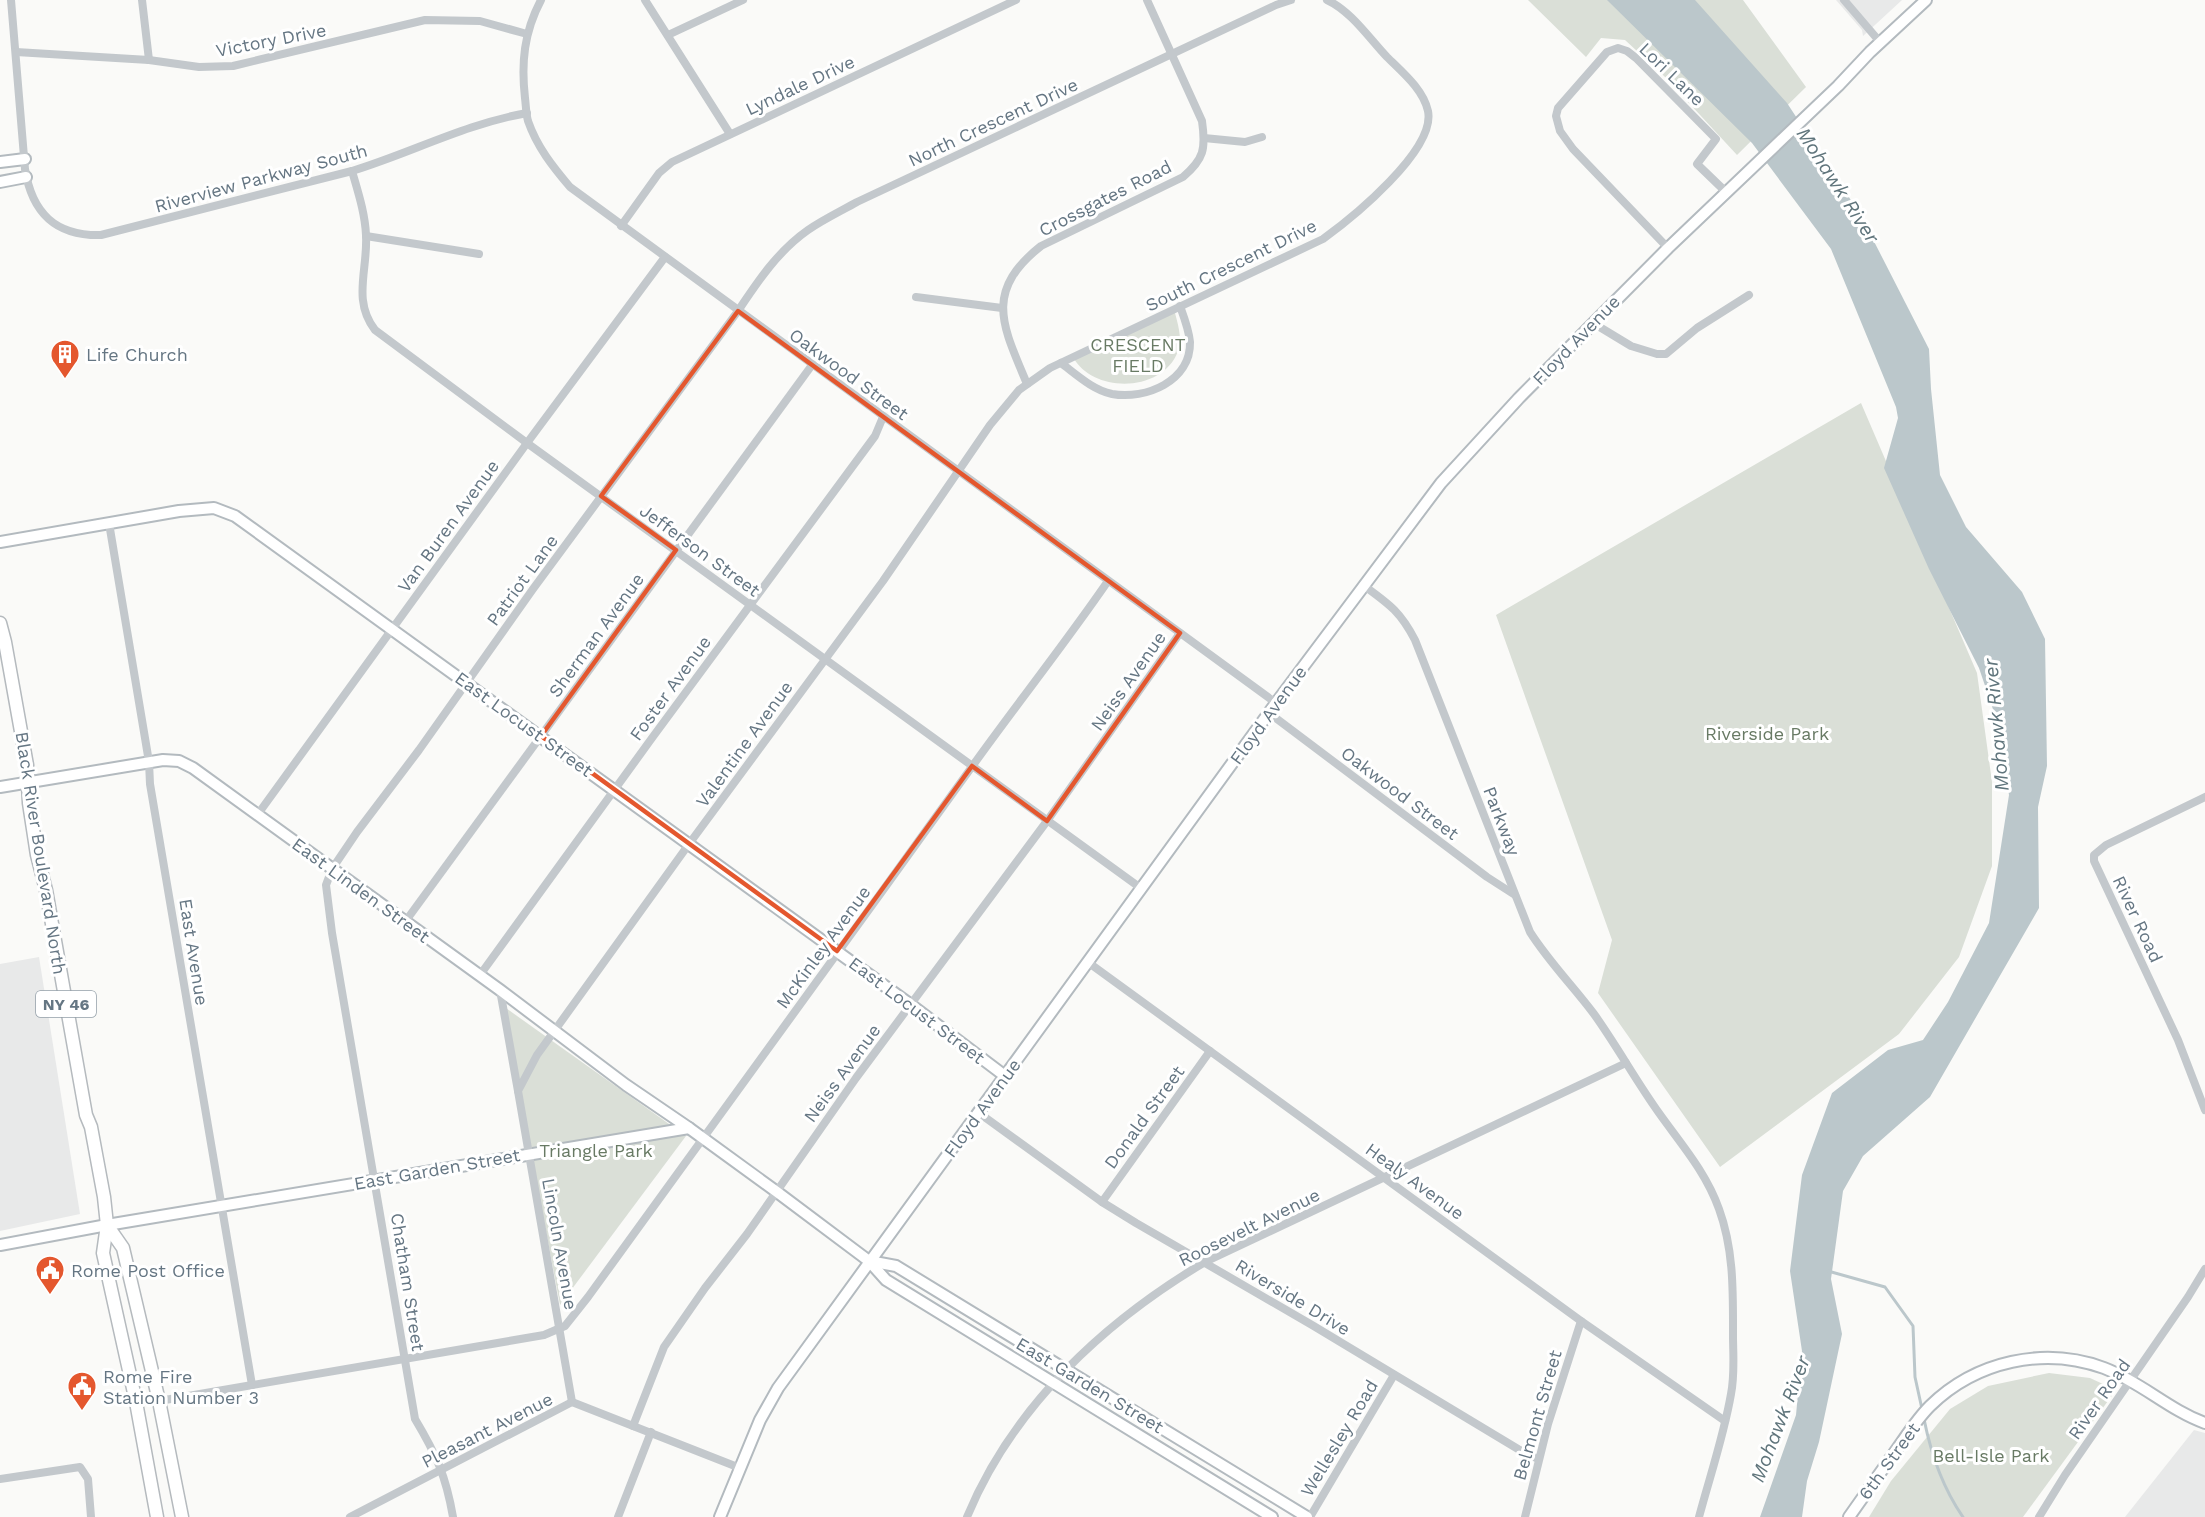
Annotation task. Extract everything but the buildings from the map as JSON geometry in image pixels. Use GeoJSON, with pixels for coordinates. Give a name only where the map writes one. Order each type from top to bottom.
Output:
{"type":"FeatureCollection","features":[{"type":"Feature","properties":{"kind":"main road","name":"Black River Boulevard North"},"geometry":{"type":"LineString","coordinates":[[0,623],[29,783],[29,803],[37,855],[46,890],[86,1115],[91,1126],[104,1197],[108,1225],[102,1253],[136,1402],[157,1517]]}},
{"type":"Feature","properties":{"kind":"main road","name":"Black River Boulevard North"},"geometry":{"type":"LineString","coordinates":[[108,1225],[123,1248],[159,1401],[182,1517]]}},
{"type":"Feature","properties":{"kind":"street","name":"Riverview Parkway South"},"geometry":{"type":"LineString","coordinates":[[12,0],[29,191],[49,220],[62,229],[81,234],[101,235],[352,171],[378,163],[464,128],[526,113]]}},
{"type":"Feature","properties":{"kind":"street"},"geometry":{"type":"LineString","coordinates":[[142,0],[149,60]]}},
{"type":"Feature","properties":{"kind":"street","name":"Oakwood Street"},"geometry":{"type":"LineString","coordinates":[[541,0],[527,34],[523,52],[522,76],[526,113],[538,144],[570,187],[1276,704]]}},
{"type":"Feature","properties":{"kind":"street"},"geometry":{"type":"LineString","coordinates":[[645,0],[730,134]]}},
{"type":"Feature","properties":{"kind":"street"},"geometry":{"type":"LineString","coordinates":[[668,35],[743,0]]}},
{"type":"Feature","properties":{"kind":"street","name":"Lyndale Drive"},"geometry":{"type":"LineString","coordinates":[[621,226],[659,173],[672,162],[1016,0]]}},
{"type":"Feature","properties":{"kind":"street"},"geometry":{"type":"LineString","coordinates":[[1147,0],[1202,121],[1204,138],[1245,142],[1262,138]]}},
{"type":"Feature","properties":{"kind":"street","name":"North Crescent Drive"},"geometry":{"type":"LineString","coordinates":[[738,310],[762,273],[790,245],[809,230],[857,202],[1275,5],[1291,0]]}},
{"type":"Feature","properties":{"kind":"street","name":"South Crescent Drive"},"geometry":{"type":"LineString","coordinates":[[1027,384],[1062,363],[1306,248],[1347,222],[1420,146],[1427,131],[1428,110],[1416,88],[1350,17],[1327,0]]}},
{"type":"Feature","properties":{"kind":"street"},"geometry":{"type":"LineString","coordinates":[[1844,0],[1880,42]]}},
{"type":"Feature","properties":{"kind":"street","name":"Floyd Avenue"},"geometry":{"type":"LineString","coordinates":[[720,1517],[760,1420],[778,1388],[1269,713],[1441,483],[1593,323],[1668,248],[1926,0]]}},
{"type":"Feature","properties":{"kind":"street","name":"Victory Drive"},"geometry":{"type":"LineString","coordinates":[[16,52],[149,60],[199,67],[233,66],[425,20],[480,21],[527,34]]}},
{"type":"Feature","properties":{"kind":"street","name":"Lori Lane"},"geometry":{"type":"LineString","coordinates":[[1668,248],[1573,149],[1557,123],[1558,108],[1606,52],[1618,48],[1636,58],[1670,90],[1716,140],[1697,164],[1725,192]]}},
{"type":"Feature","properties":{"kind":"street","name":"Crossgates Road"},"geometry":{"type":"LineString","coordinates":[[1027,384],[1005,332],[1002,308],[1005,292],[1013,275],[1026,258],[1041,246],[1183,177],[1196,166],[1203,153],[1204,138]]}},
{"type":"Feature","properties":{"kind":"street"},"geometry":{"type":"LineString","coordinates":[[0,162],[25,159]]}},
{"type":"Feature","properties":{"kind":"street","name":"Jefferson Street"},"geometry":{"type":"LineString","coordinates":[[352,171],[363,210],[366,237],[362,296],[366,318],[375,330],[1142,889]]}},
{"type":"Feature","properties":{"kind":"street"},"geometry":{"type":"LineString","coordinates":[[0,182],[26,177]]}},
{"type":"Feature","properties":{"kind":"street"},"geometry":{"type":"LineString","coordinates":[[366,237],[479,254]]}},
{"type":"Feature","properties":{"kind":"street","name":"Van Buren Avenue"},"geometry":{"type":"LineString","coordinates":[[258,814],[665,257]]}},
{"type":"Feature","properties":{"kind":"street"},"geometry":{"type":"LineString","coordinates":[[1593,323],[1631,346],[1657,354],[1666,354],[1697,328],[1749,296]]}},
{"type":"Feature","properties":{"kind":"street"},"geometry":{"type":"LineString","coordinates":[[916,297],[1002,308]]}},
{"type":"Feature","properties":{"kind":"street"},"geometry":{"type":"LineString","coordinates":[[1062,363],[1086,382],[1104,391],[1131,396],[1148,392],[1168,382],[1181,371],[1188,358],[1190,342],[1180,306]]}},
{"type":"Feature","properties":{"kind":"street","name":"Patriot Lane"},"geometry":{"type":"LineString","coordinates":[[332,869],[738,310]]}},
{"type":"Feature","properties":{"kind":"street","name":"Sherman Avenue"},"geometry":{"type":"LineString","coordinates":[[405,922],[812,365]]}},
{"type":"Feature","properties":{"kind":"street"},"geometry":{"type":"LineString","coordinates":[[959,473],[990,425],[1019,390],[1027,384]]}},
{"type":"Feature","properties":{"kind":"street","name":"Foster Avenue"},"geometry":{"type":"LineString","coordinates":[[480,975],[875,436],[883,417]]}},
{"type":"Feature","properties":{"kind":"street","name":"Valentine Avenue"},"geometry":{"type":"LineString","coordinates":[[552,1032],[883,581],[959,473]]}},
{"type":"Feature","properties":{"kind":"street","name":"East Locust Street"},"geometry":{"type":"LineString","coordinates":[[0,542],[206,508],[223,510],[243,521],[467,682],[1005,1076]]}},
{"type":"Feature","properties":{"kind":"street","name":"East Avenue"},"geometry":{"type":"LineString","coordinates":[[109,523],[220,1206],[252,1385]]}},
{"type":"Feature","properties":{"kind":"street","name":"McKinley Avenue"},"geometry":{"type":"LineString","coordinates":[[560,1329],[588,1298],[837,951],[896,874],[1108,581]]}},
{"type":"Feature","properties":{"kind":"street","name":"Parkway"},"geometry":{"type":"LineString","coordinates":[[1363,585],[1393,606],[1415,640],[1530,932],[1545,955],[1594,1014],[1658,1113],[1693,1158],[1707,1180],[1719,1209],[1731,1251],[1733,1277],[1732,1392],[1699,1517]]}},
{"type":"Feature","properties":{"kind":"street","name":"Neiss Avenue"},"geometry":{"type":"LineString","coordinates":[[633,1426],[664,1347],[777,1192],[856,1078],[1047,821],[1180,633]]}},
{"type":"Feature","properties":{"kind":"street","name":"Oakwood Street"},"geometry":{"type":"LineString","coordinates":[[1269,713],[1515,896]]}},
{"type":"Feature","properties":{"kind":"street","name":"East Linden Street"},"geometry":{"type":"LineString","coordinates":[[0,788],[164,760],[179,762],[193,768],[480,975],[552,1032],[688,1128]]}},
{"type":"Feature","properties":{"kind":"street","name":"River Road"},"geometry":{"type":"LineString","coordinates":[[2205,797],[2106,845],[2094,855],[2094,861],[2178,1040],[2205,1110]]}},
{"type":"Feature","properties":{"kind":"street","name":"Chatham Street"},"geometry":{"type":"LineString","coordinates":[[332,869],[326,885],[332,933],[376,1179],[415,1419],[442,1470],[453,1517]]}},
{"type":"Feature","properties":{"kind":"street","name":"Healy Avenue"},"geometry":{"type":"LineString","coordinates":[[1089,963],[1581,1321],[1725,1421]]}},
{"type":"Feature","properties":{"kind":"street","name":"Lincoln Avenue"},"geometry":{"type":"LineString","coordinates":[[500,990],[572,1402]]}},
{"type":"Feature","properties":{"kind":"street"},"geometry":{"type":"LineString","coordinates":[[518,1091],[552,1032]]}},
{"type":"Feature","properties":{"kind":"street","name":"Donald Street"},"geometry":{"type":"LineString","coordinates":[[1102,1202],[1210,1051]]}},
{"type":"Feature","properties":{"kind":"street","name":"Roosevelt Avenue"},"geometry":{"type":"LineString","coordinates":[[967,1517],[999,1457],[1031,1408],[1052,1383],[1131,1311],[1165,1286],[1205,1262],[1626,1063]]}},
{"type":"Feature","properties":{"kind":"street","name":"Riverside Drive"},"geometry":{"type":"LineString","coordinates":[[979,1113],[1102,1202],[1538,1459]]}},
{"type":"Feature","properties":{"kind":"street","name":"East Garden Street"},"geometry":{"type":"LineString","coordinates":[[0,1245],[376,1179],[688,1128],[869,1261],[886,1280],[1272,1517]]}},
{"type":"Feature","properties":{"kind":"street","name":"East Garden Street"},"geometry":{"type":"LineString","coordinates":[[869,1261],[896,1266],[1309,1517]]}},
{"type":"Feature","properties":{"kind":"street","name":"River Road"},"geometry":{"type":"LineString","coordinates":[[2039,1517],[2205,1269]]}},
{"type":"Feature","properties":{"kind":"street","name":"Belmont Street"},"geometry":{"type":"LineString","coordinates":[[1525,1517],[1548,1424],[1581,1321]]}},
{"type":"Feature","properties":{"kind":"street"},"geometry":{"type":"LineString","coordinates":[[136,1402],[159,1401],[543,1335],[560,1329]]}},
{"type":"Feature","properties":{"kind":"street","name":"6th Street"},"geometry":{"type":"LineString","coordinates":[[1849,1517],[1930,1406],[1969,1377],[2020,1360],[2048,1358],[2073,1360],[2102,1368],[2131,1380],[2182,1413],[2205,1423]]}},
{"type":"Feature","properties":{"kind":"street","name":"Wellesley Road"},"geometry":{"type":"LineString","coordinates":[[1309,1517],[1394,1375]]}},
{"type":"Feature","properties":{"kind":"street","name":"Pleasant Avenue"},"geometry":{"type":"LineString","coordinates":[[350,1517],[364,1513],[572,1402],[740,1468]]}},
{"type":"Feature","properties":{"kind":"street"},"geometry":{"type":"LineString","coordinates":[[618,1517],[651,1432]]}},
{"type":"Feature","properties":{"kind":"street"},"geometry":{"type":"LineString","coordinates":[[0,1479],[80,1467],[88,1479],[91,1517]]}},
{"type":"Feature","properties":{"kind":"highlighted area"},"geometry":{"type":"Polygon","coordinates":[[[738,311],[1180,633],[1047,821],[972,766],[837,951],[541,736],[676,550],[601,496],[738,311]]]}},
{"type":"Feature","properties":{"kind":"shaded area"},"geometry":{"type":"Polygon","coordinates":[[[1836,0],[1902,0],[1863,36],[1862,30],[1836,0]]]}},
{"type":"Feature","properties":{"kind":"shaded area"},"geometry":{"type":"Polygon","coordinates":[[[39,957],[80,1214],[0,1231],[0,964],[39,957]]]}},
{"type":"Feature","properties":{"kind":"shaded area"},"geometry":{"type":"Polygon","coordinates":[[[2194,1430],[2205,1433],[2205,1517],[2125,1517],[2194,1430]]]}},
{"type":"Feature","properties":{"kind":"green space"},"geometry":{"type":"Polygon","coordinates":[[[1528,0],[1743,0],[1806,87],[1737,155],[1664,76],[1625,40],[1601,38],[1586,57],[1528,0]]]}},
{"type":"Feature","properties":{"kind":"green space","name":"CRESCENT FIELD"},"geometry":{"type":"Polygon","coordinates":[[[1174,309],[1180,340],[1178,351],[1170,365],[1158,375],[1127,384],[1111,382],[1096,378],[1083,369],[1073,357],[1174,309]]]}},
{"type":"Feature","properties":{"kind":"green space","name":"Riverside Park"},"geometry":{"type":"Polygon","coordinates":[[[1861,403],[1977,673],[1992,782],[1992,866],[1959,957],[1899,1034],[1720,1167],[1598,993],[1612,940],[1496,615],[1861,403]]]}},
{"type":"Feature","properties":{"kind":"green space","name":"Triangle Park"},"geometry":{"type":"Polygon","coordinates":[[[503,1006],[686,1136],[560,1305],[503,1006]]]}},
{"type":"Feature","properties":{"kind":"green space","name":"Bell-Isle Park"},"geometry":{"type":"Polygon","coordinates":[[[2049,1373],[2090,1378],[2116,1390],[2023,1517],[1869,1517],[1891,1481],[1950,1409],[1988,1386],[2049,1373]]]}},
{"type":"Feature","properties":{"kind":"water","name":"Mohawk River"},"geometry":{"type":"Polygon","coordinates":[[[1607,0],[1695,0],[1787,103],[1860,214],[1929,349],[1940,475],[1966,527],[2022,592],[2045,639],[2047,766],[2038,807],[2039,908],[1930,1097],[1863,1156],[1843,1191],[1831,1279],[1842,1334],[1819,1442],[1807,1481],[1802,1517],[1760,1517],[1796,1415],[1802,1351],[1790,1271],[1802,1175],[1832,1093],[1888,1050],[1923,1040],[1948,1002],[1989,923],[2009,795],[1999,727],[1979,668],[1929,569],[1884,468],[1898,418],[1896,407],[1831,249],[1752,143],[1607,0]]]}},
{"type":"Feature","properties":{"kind":"waterway"},"geometry":{"type":"LineString","coordinates":[[1828,1271],[1885,1287],[1913,1326],[1915,1377],[1922,1409]]}},
{"type":"Feature","properties":{"kind":"waterway"},"geometry":{"type":"LineString","coordinates":[[1924,1419],[1938,1470],[1963,1517]]}},
{"type":"Feature","properties":{"kind":"place","name":"Life Church"},"geometry":{"type":"Point","coordinates":[65,380]}},
{"type":"Feature","properties":{"kind":"place","name":"Rome Post Office"},"geometry":{"type":"Point","coordinates":[50,1296]}},
{"type":"Feature","properties":{"kind":"place","name":"Rome Fire Station Number 3"},"geometry":{"type":"Point","coordinates":[82,1412]}}]}
